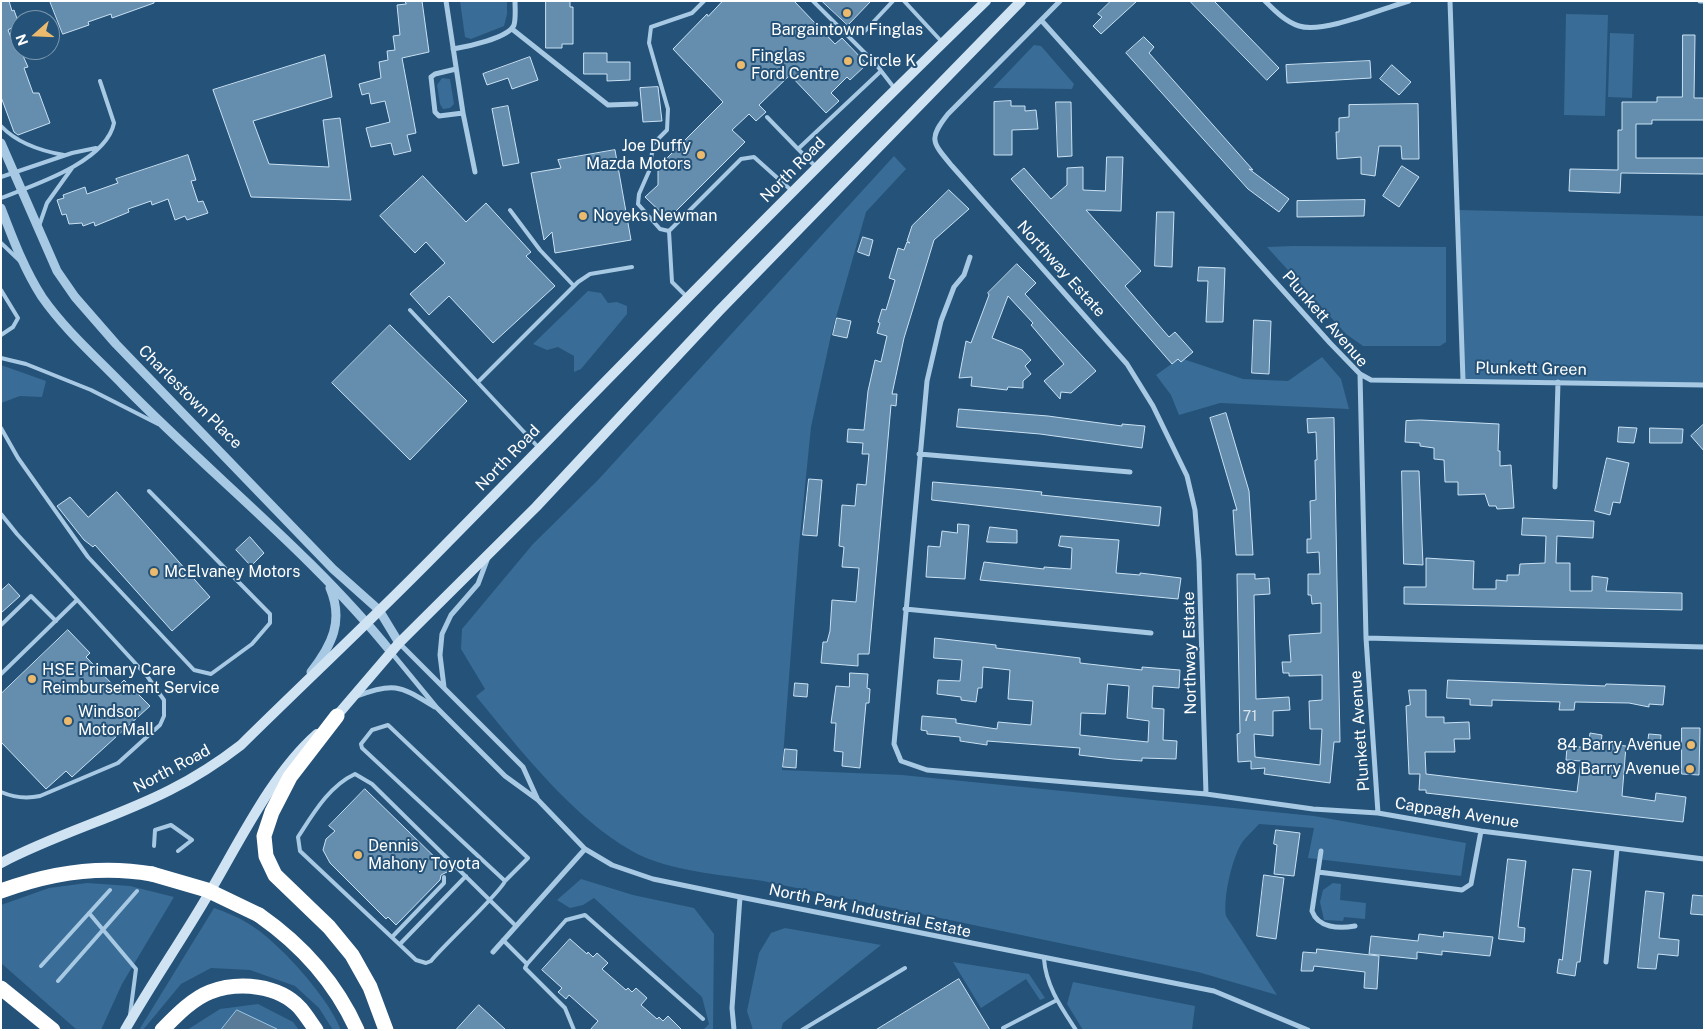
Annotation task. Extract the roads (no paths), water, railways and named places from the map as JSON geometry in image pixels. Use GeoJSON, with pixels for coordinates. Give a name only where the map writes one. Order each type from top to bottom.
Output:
{"type":"FeatureCollection","features":[{"type":"Feature","properties":{"kind":"highway"},"geometry":{"type":"LineString","coordinates":[[337,716],[290,778],[272,812],[264,836],[266,856],[274,875],[329,927],[352,955],[370,987],[386,1030]]}},
{"type":"Feature","properties":{"kind":"highway"},"geometry":{"type":"LineString","coordinates":[[1,891],[61,874],[112,870],[129,870],[152,874],[207,890],[259,915],[284,933],[319,966],[336,991],[357,1030]]}},
{"type":"Feature","properties":{"kind":"highway"},"geometry":{"type":"LineString","coordinates":[[162,1030],[187,1007],[210,992],[233,986],[257,987],[277,993],[299,1007],[316,1030]]}},
{"type":"Feature","properties":{"kind":"highway"},"geometry":{"type":"LineString","coordinates":[[1,988],[53,1030]]}},
{"type":"Feature","properties":{"kind":"main road","name":"North Road"},"geometry":{"type":"LineString","coordinates":[[1,863],[72,829],[170,791],[209,769],[242,745],[367,623],[816,167],[986,1]]}},
{"type":"Feature","properties":{"kind":"main road"},"geometry":{"type":"LineString","coordinates":[[127,1026],[281,776],[300,749],[337,716],[399,643],[489,554],[844,182],[1021,1]]}},
{"type":"Feature","properties":{"kind":"street"},"geometry":{"type":"LineString","coordinates":[[446,1],[463,113],[475,172]]}},
{"type":"Feature","properties":{"kind":"street"},"geometry":{"type":"LineString","coordinates":[[453,49],[503,34],[512,29],[515,23],[515,1]]}},
{"type":"Feature","properties":{"kind":"street"},"geometry":{"type":"LineString","coordinates":[[1041,20],[1060,1]]}},
{"type":"Feature","properties":{"kind":"street"},"geometry":{"type":"LineString","coordinates":[[1264,1],[1289,21],[1301,27],[1314,27],[1336,25],[1409,1]]}},
{"type":"Feature","properties":{"kind":"street"},"geometry":{"type":"LineString","coordinates":[[1450,1],[1462,380]]}},
{"type":"Feature","properties":{"kind":"street","name":"Northway Estate"},"geometry":{"type":"LineString","coordinates":[[1041,20],[948,114],[935,130],[933,139],[935,146],[952,166],[1127,364],[1154,406],[1187,476],[1195,510],[1199,561],[1206,794]]}},
{"type":"Feature","properties":{"kind":"street","name":"Plunkett Avenue"},"geometry":{"type":"LineString","coordinates":[[1041,20],[1360,374],[1366,638],[1378,813]]}},
{"type":"Feature","properties":{"kind":"street"},"geometry":{"type":"LineString","coordinates":[[512,29],[608,105],[636,104]]}},
{"type":"Feature","properties":{"kind":"street"},"geometry":{"type":"LineString","coordinates":[[456,69],[435,74],[430,82],[435,112],[439,116],[463,113]]}},
{"type":"Feature","properties":{"kind":"street","name":"Charlestown Place"},"geometry":{"type":"LineString","coordinates":[[1,143],[57,271],[75,297],[116,344],[333,569],[379,610],[399,643]]}},
{"type":"Feature","properties":{"kind":"street"},"geometry":{"type":"LineString","coordinates":[[1,208],[23,265],[43,298],[63,323],[164,427],[305,559],[367,623],[391,652]]}},
{"type":"Feature","properties":{"kind":"street"},"geometry":{"type":"LineString","coordinates":[[970,257],[964,275],[954,287],[941,321],[927,381],[918,454],[894,744],[901,761],[927,770],[1206,794]]}},
{"type":"Feature","properties":{"kind":"street","name":"Plunkett Green"},"geometry":{"type":"LineString","coordinates":[[1360,374],[1371,380],[1406,382],[1462,380],[1704,385]]}},
{"type":"Feature","properties":{"kind":"street"},"geometry":{"type":"LineString","coordinates":[[1555,487],[1558,382]]}},
{"type":"Feature","properties":{"kind":"street"},"geometry":{"type":"LineString","coordinates":[[918,454],[1130,472]]}},
{"type":"Feature","properties":{"kind":"street"},"geometry":{"type":"LineString","coordinates":[[444,688],[440,655],[442,634],[451,615],[478,584],[489,554]]}},
{"type":"Feature","properties":{"kind":"street"},"geometry":{"type":"LineString","coordinates":[[297,690],[322,658],[333,636],[337,616],[336,602],[328,585],[305,559]]}},
{"type":"Feature","properties":{"kind":"street"},"geometry":{"type":"LineString","coordinates":[[905,609],[1151,633]]}},
{"type":"Feature","properties":{"kind":"street"},"geometry":{"type":"LineString","coordinates":[[1366,638],[1704,647]]}},
{"type":"Feature","properties":{"kind":"street","name":"North Park Industrial Estate"},"geometry":{"type":"LineString","coordinates":[[399,643],[523,767],[538,800]]}},
{"type":"Feature","properties":{"kind":"street","name":"North Park Industrial Estate"},"geometry":{"type":"LineString","coordinates":[[391,652],[437,708],[504,776],[538,800],[585,849],[612,865],[654,879],[1222,994],[1308,1030]]}},
{"type":"Feature","properties":{"kind":"street"},"geometry":{"type":"LineString","coordinates":[[352,698],[384,688],[404,688],[437,708]]}},
{"type":"Feature","properties":{"kind":"street","name":"Cappagh Avenue"},"geometry":{"type":"LineString","coordinates":[[1206,794],[1313,809],[1378,813],[1481,831],[1704,859]]}},
{"type":"Feature","properties":{"kind":"street"},"geometry":{"type":"LineString","coordinates":[[1318,872],[1462,890],[1471,884],[1481,831]]}},
{"type":"Feature","properties":{"kind":"street"},"geometry":{"type":"LineString","coordinates":[[493,952],[585,849]]}},
{"type":"Feature","properties":{"kind":"street"},"geometry":{"type":"LineString","coordinates":[[1606,962],[1617,849]]}},
{"type":"Feature","properties":{"kind":"street"},"geometry":{"type":"LineString","coordinates":[[1321,851],[1312,911],[1315,919],[1322,924],[1344,928],[1355,926]]}},
{"type":"Feature","properties":{"kind":"street"},"geometry":{"type":"LineString","coordinates":[[734,1030],[732,1008],[740,897]]}},
{"type":"Feature","properties":{"kind":"lane"},"geometry":{"type":"LineString","coordinates":[[669,232],[660,229],[638,204],[639,194],[650,169],[653,144],[667,130],[668,109],[649,42],[651,27],[692,13],[704,1]]}},
{"type":"Feature","properties":{"kind":"lane"},"geometry":{"type":"LineString","coordinates":[[813,1],[881,71],[895,89]]}},
{"type":"Feature","properties":{"kind":"lane"},"geometry":{"type":"LineString","coordinates":[[864,32],[893,1]]}},
{"type":"Feature","properties":{"kind":"lane"},"geometry":{"type":"LineString","coordinates":[[904,1],[943,42]]}},
{"type":"Feature","properties":{"kind":"lane"},"geometry":{"type":"LineString","coordinates":[[798,149],[881,71]]}},
{"type":"Feature","properties":{"kind":"lane"},"geometry":{"type":"LineString","coordinates":[[1,198],[72,168],[99,148],[108,138],[114,123],[100,81]]}},
{"type":"Feature","properties":{"kind":"lane"},"geometry":{"type":"LineString","coordinates":[[767,117],[816,167]]}},
{"type":"Feature","properties":{"kind":"lane"},"geometry":{"type":"LineString","coordinates":[[1,126],[10,135],[31,146],[46,152],[66,155]]}},
{"type":"Feature","properties":{"kind":"lane"},"geometry":{"type":"LineString","coordinates":[[1,177],[66,155],[99,148]]}},
{"type":"Feature","properties":{"kind":"lane"},"geometry":{"type":"LineString","coordinates":[[687,297],[672,282],[669,232],[740,160],[754,157],[792,191]]}},
{"type":"Feature","properties":{"kind":"lane"},"geometry":{"type":"LineString","coordinates":[[38,230],[47,203],[60,188],[72,168]]}},
{"type":"Feature","properties":{"kind":"lane"},"geometry":{"type":"LineString","coordinates":[[510,210],[540,250],[574,286]]}},
{"type":"Feature","properties":{"kind":"lane"},"geometry":{"type":"LineString","coordinates":[[1,243],[23,265]]}},
{"type":"Feature","properties":{"kind":"lane"},"geometry":{"type":"LineString","coordinates":[[478,382],[574,286],[590,274],[632,267]]}},
{"type":"Feature","properties":{"kind":"lane"},"geometry":{"type":"LineString","coordinates":[[1,290],[18,318],[13,327],[1,335]]}},
{"type":"Feature","properties":{"kind":"lane"},"geometry":{"type":"LineString","coordinates":[[410,310],[539,448]]}},
{"type":"Feature","properties":{"kind":"lane"},"geometry":{"type":"LineString","coordinates":[[1,358],[26,364],[91,390],[164,427]]}},
{"type":"Feature","properties":{"kind":"lane"},"geometry":{"type":"LineString","coordinates":[[1,428],[18,458],[88,557],[194,670],[210,674],[252,644],[270,624],[270,614],[149,492]]}},
{"type":"Feature","properties":{"kind":"lane"},"geometry":{"type":"LineString","coordinates":[[1,514],[160,691],[164,700],[164,716],[160,724],[111,767],[40,796],[29,798],[14,797],[1,792]]}},
{"type":"Feature","properties":{"kind":"lane"},"geometry":{"type":"LineString","coordinates":[[1,625],[31,596],[56,621]]}},
{"type":"Feature","properties":{"kind":"lane"},"geometry":{"type":"LineString","coordinates":[[1,674],[78,600]]}},
{"type":"Feature","properties":{"kind":"lane"},"geometry":{"type":"LineString","coordinates":[[505,881],[362,748],[361,744],[372,730],[388,725],[528,858],[505,881],[504,886],[488,900],[430,961],[426,963],[416,960],[393,936],[300,851],[298,837],[342,780],[355,774],[372,784],[488,900],[516,926]]}},
{"type":"Feature","properties":{"kind":"lane"},"geometry":{"type":"LineString","coordinates":[[154,846],[155,830],[171,825],[192,840],[178,851]]}},
{"type":"Feature","properties":{"kind":"lane"},"geometry":{"type":"LineString","coordinates":[[400,943],[466,876]]}},
{"type":"Feature","properties":{"kind":"lane"},"geometry":{"type":"LineString","coordinates":[[393,936],[444,883],[444,877]]}},
{"type":"Feature","properties":{"kind":"lane"},"geometry":{"type":"LineString","coordinates":[[41,966],[110,890]]}},
{"type":"Feature","properties":{"kind":"lane"},"geometry":{"type":"LineString","coordinates":[[58,981],[137,891]]}},
{"type":"Feature","properties":{"kind":"lane"},"geometry":{"type":"LineString","coordinates":[[89,913],[104,928],[136,969],[127,1026]]}},
{"type":"Feature","properties":{"kind":"lane"},"geometry":{"type":"LineString","coordinates":[[526,964],[566,920],[585,915],[703,1019]]}},
{"type":"Feature","properties":{"kind":"lane"},"geometry":{"type":"LineString","coordinates":[[503,940],[526,964],[525,968],[529,973],[565,1008],[574,1030]]}},
{"type":"Feature","properties":{"kind":"lane"},"geometry":{"type":"LineString","coordinates":[[1044,959],[1045,971],[1057,1000],[1076,1030]]}},
{"type":"Feature","properties":{"kind":"lane"},"geometry":{"type":"LineString","coordinates":[[802,1030],[905,968]]}},
{"type":"Feature","properties":{"kind":"lane"},"geometry":{"type":"LineString","coordinates":[[1003,1028],[1057,1000]]}},
{"type":"Feature","properties":{"kind":"place","name":"Bargaintown Finglas"},"geometry":{"type":"Point","coordinates":[847,13]}},
{"type":"Feature","properties":{"kind":"place","name":"Circle K"},"geometry":{"type":"Point","coordinates":[848,61]}},
{"type":"Feature","properties":{"kind":"place","name":"Finglas Ford Centre"},"geometry":{"type":"Point","coordinates":[741,65]}},
{"type":"Feature","properties":{"kind":"place","name":"Joe Duffy Mazda Motors"},"geometry":{"type":"Point","coordinates":[701,155]}},
{"type":"Feature","properties":{"kind":"place","name":"Noyeks Newman"},"geometry":{"type":"Point","coordinates":[583,216]}},
{"type":"Feature","properties":{"kind":"place","name":"McElvaney Motors"},"geometry":{"type":"Point","coordinates":[154,572]}},
{"type":"Feature","properties":{"kind":"place","name":"HSE Primary Care Reimbursement Service"},"geometry":{"type":"Point","coordinates":[32,679]}},
{"type":"Feature","properties":{"kind":"place","name":"Windsor MotorMall"},"geometry":{"type":"Point","coordinates":[68,721]}},
{"type":"Feature","properties":{"kind":"place","name":"84 Barry Avenue"},"geometry":{"type":"Point","coordinates":[1691,745]}},
{"type":"Feature","properties":{"kind":"place","name":"88 Barry Avenue"},"geometry":{"type":"Point","coordinates":[1690,769]}},
{"type":"Feature","properties":{"kind":"place","name":"Dennis Mahony Toyota"},"geometry":{"type":"Point","coordinates":[358,855]}}]}
